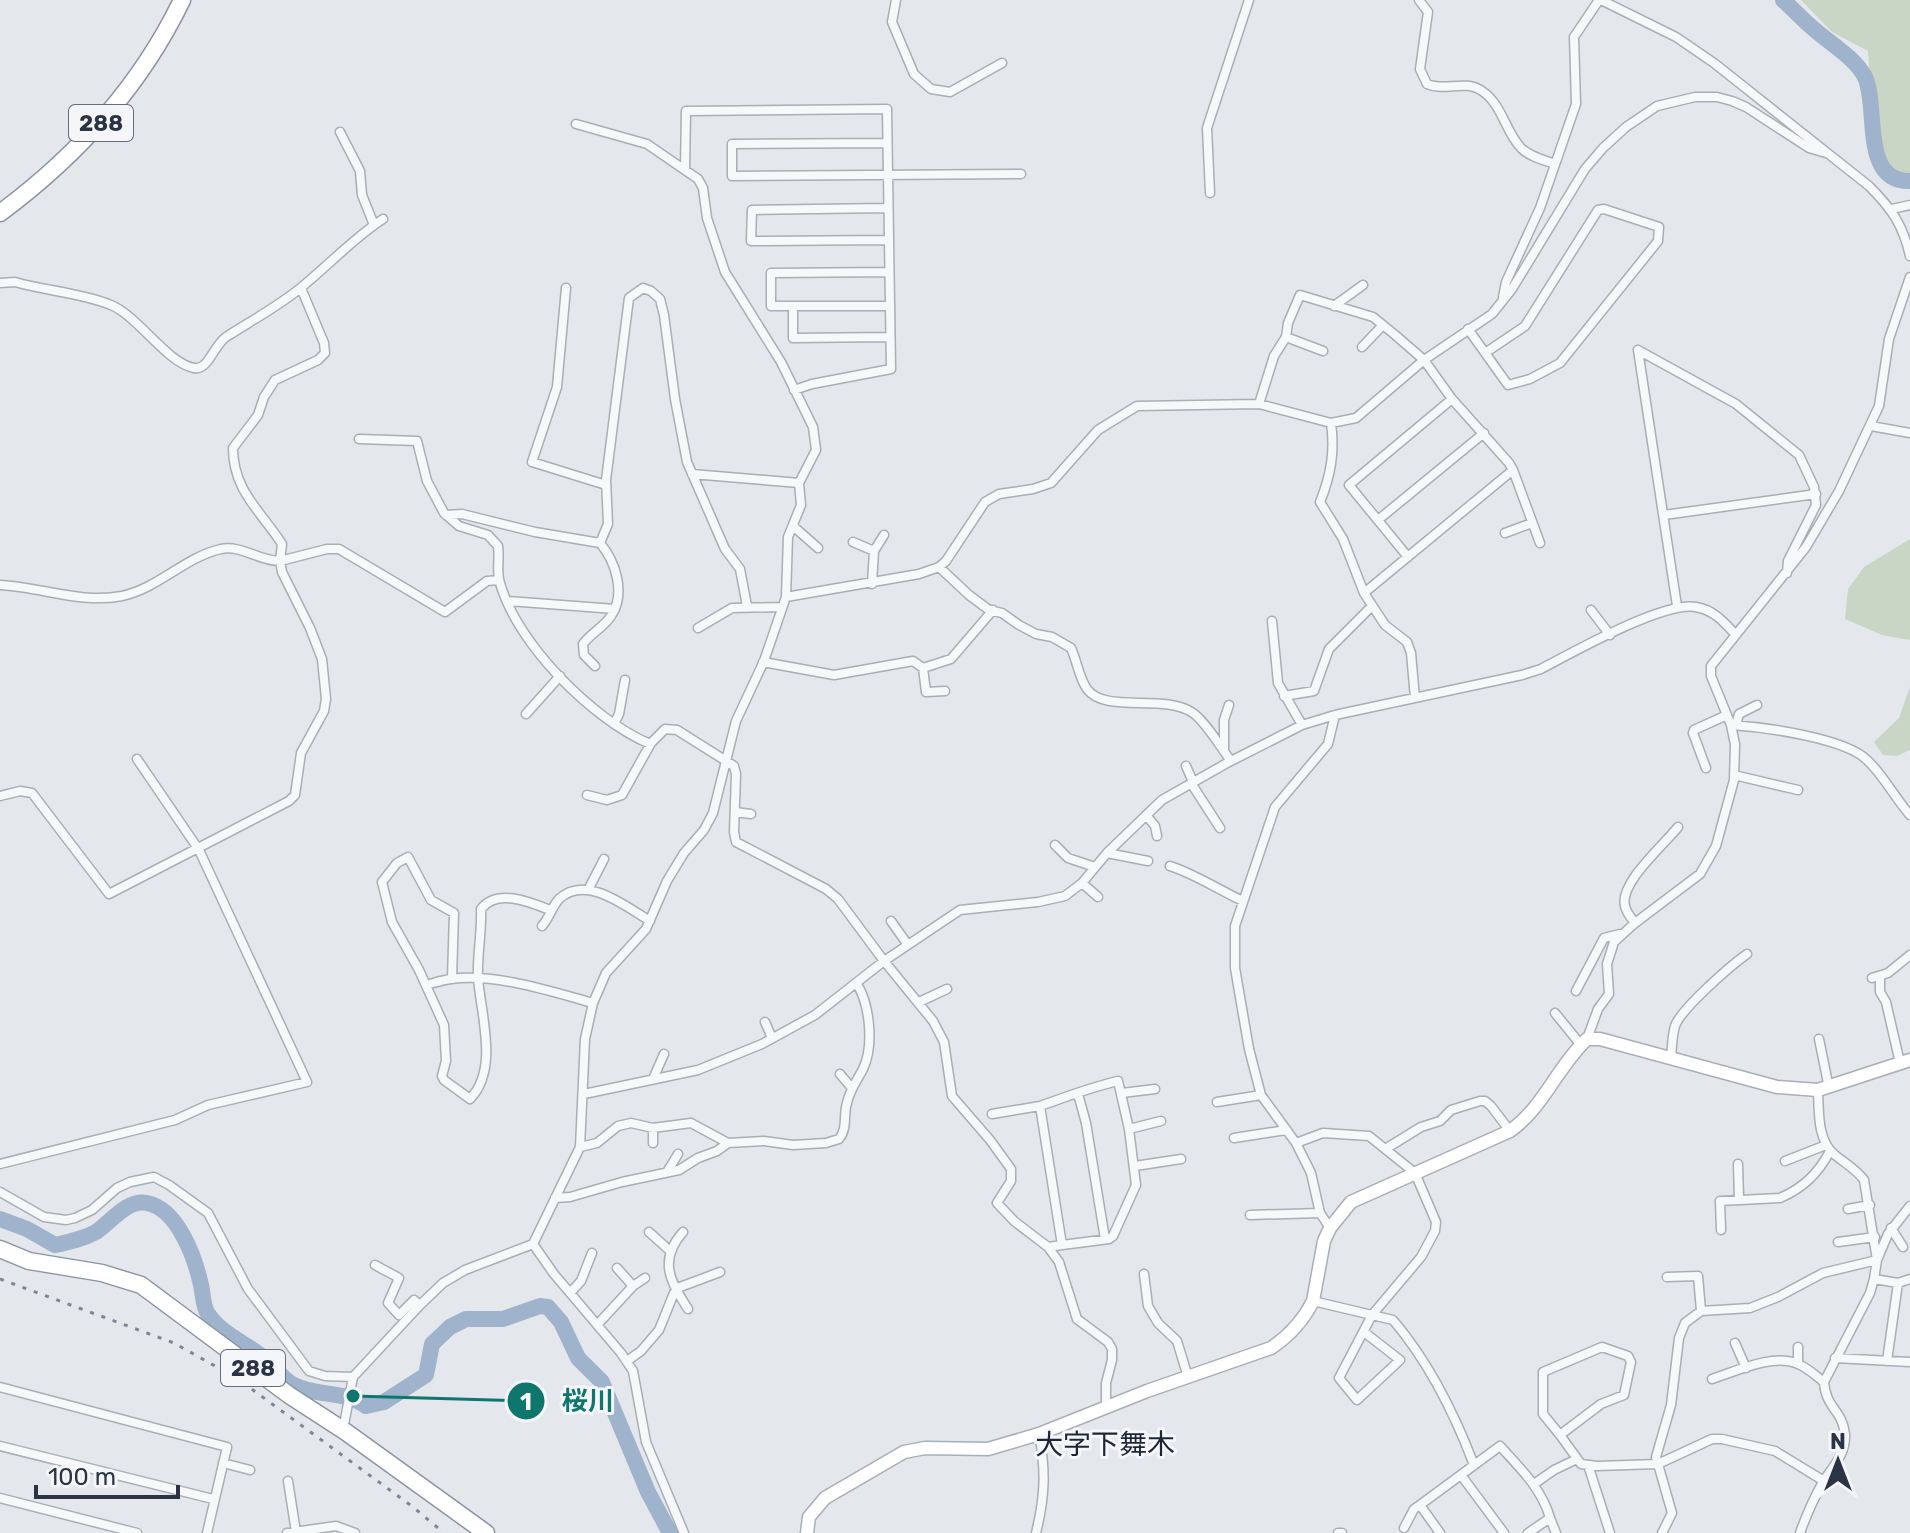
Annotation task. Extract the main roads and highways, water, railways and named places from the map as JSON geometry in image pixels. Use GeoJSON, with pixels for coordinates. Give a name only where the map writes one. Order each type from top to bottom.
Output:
{"type":"FeatureCollection","features":[{"type":"Feature","properties":{"kind":"highway","name":"288"},"geometry":{"type":"LineString","coordinates":[[0,213],[53,172],[98,127],[147,63],[179,4]]}},
{"type":"Feature","properties":{"kind":"highway","name":"288"},"geometry":{"type":"LineString","coordinates":[[0,1249],[29,1261],[102,1273],[141,1285],[289,1395],[486,1533]]}},
{"type":"Feature","properties":{"kind":"waterway"},"geometry":{"type":"LineString","coordinates":[[1783,0],[1861,70],[1869,90],[1877,156],[1884,169],[1894,178],[1910,181]]}},
{"type":"Feature","properties":{"kind":"waterway"},"geometry":{"type":"LineString","coordinates":[[0,1219],[27,1229],[55,1245],[96,1232],[133,1204],[147,1203],[158,1207],[176,1224],[183,1236],[198,1274],[206,1311],[220,1328],[258,1353],[292,1384],[349,1398],[366,1406],[384,1402],[426,1375],[432,1344],[450,1327],[466,1319],[503,1319],[540,1306],[548,1307],[561,1322],[578,1358],[602,1382],[648,1492],[670,1533]]}},
{"type":"Feature","properties":{"kind":"railway"},"geometry":{"type":"LineString","coordinates":[[0,1279],[174,1343],[215,1366],[253,1390],[444,1533]]}},
{"type":"Feature","properties":{"kind":"place","name":"桜川"},"geometry":{"type":"Point","coordinates":[353,1396]}},
{"type":"Feature","properties":{"kind":"district","name":"大字下舞木"},"geometry":{"type":"Point","coordinates":[1105,1444]}}]}
